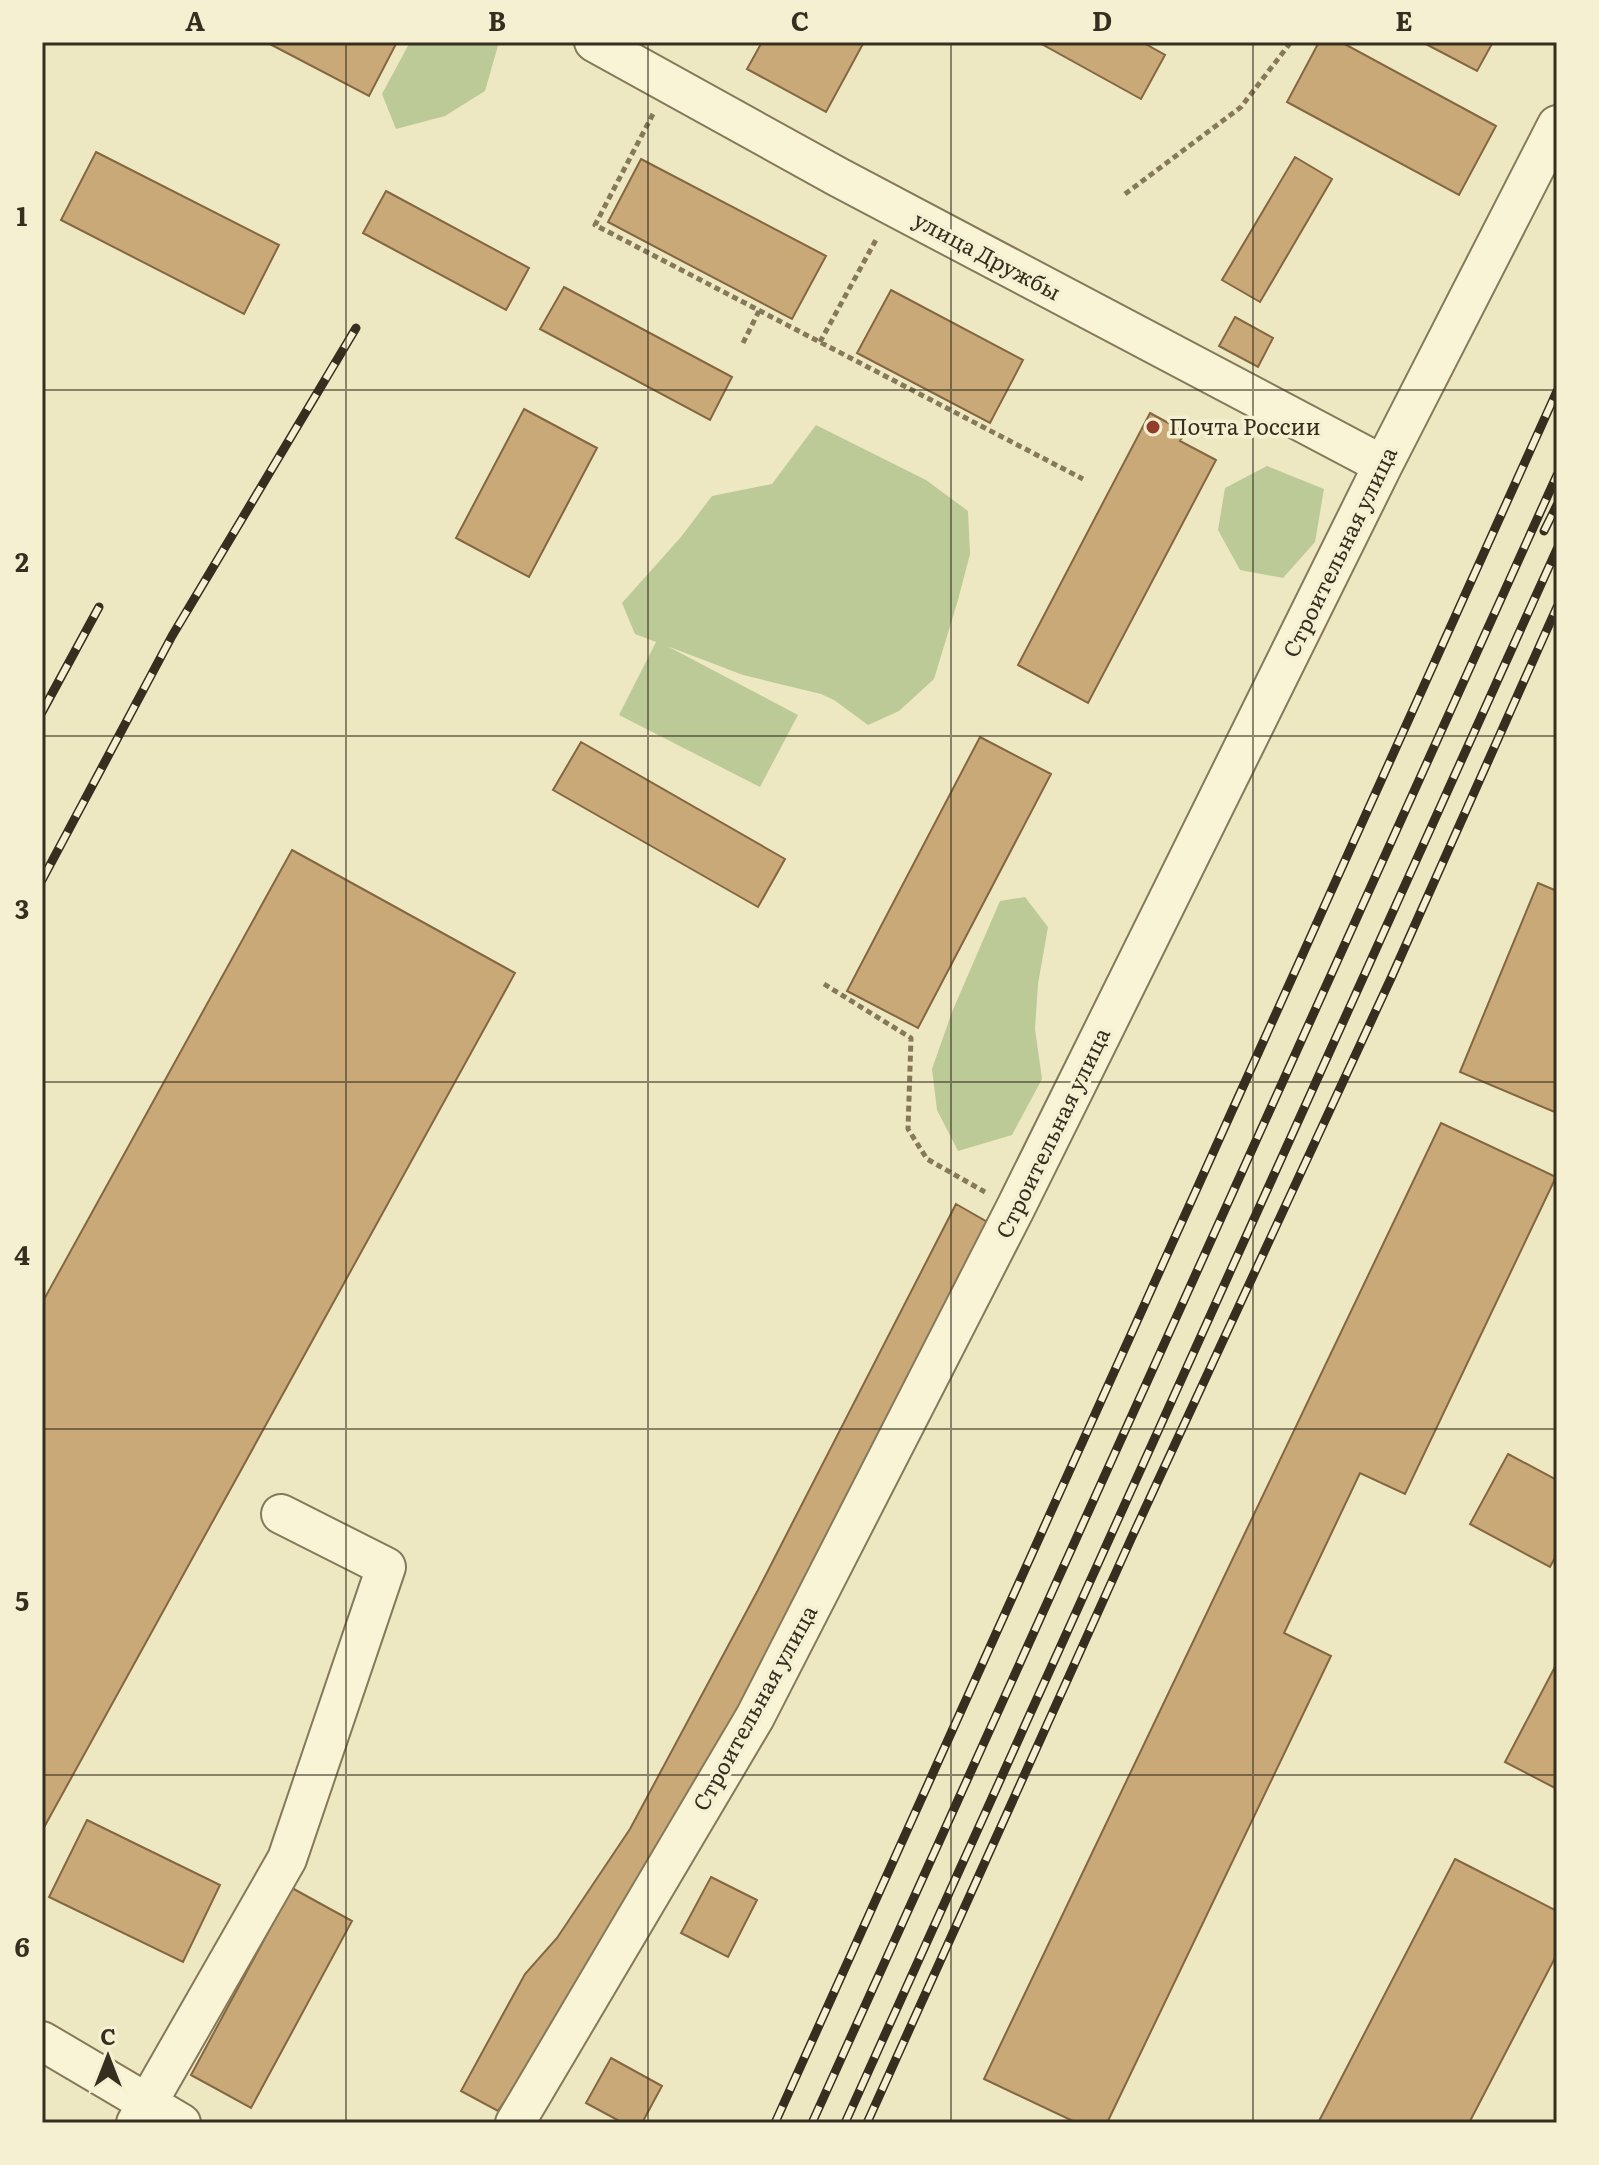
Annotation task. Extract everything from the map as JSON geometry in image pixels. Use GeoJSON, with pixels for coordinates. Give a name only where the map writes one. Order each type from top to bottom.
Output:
{"type":"FeatureCollection","features":[{"type":"Feature","properties":{"kind":"street","name":"улица Дружбы"},"geometry":{"type":"LineString","coordinates":[[594,42],[894,207],[1383,465]]}},
{"type":"Feature","properties":{"kind":"street","name":"Строительная улица"},"geometry":{"type":"LineString","coordinates":[[515,2123],[755,1717],[1015,1209],[1383,465],[1557,125]]}},
{"type":"Feature","properties":{"kind":"street"},"geometry":{"type":"LineString","coordinates":[[142,2113],[287,1859],[386,1567],[281,1514]]}},
{"type":"Feature","properties":{"kind":"street"},"geometry":{"type":"LineString","coordinates":[[42,2041],[142,2113],[181,2123]]}},
{"type":"Feature","properties":{"kind":"path"},"geometry":{"type":"LineString","coordinates":[[1125,194],[1241,107],[1291,42]]}},
{"type":"Feature","properties":{"kind":"path"},"geometry":{"type":"LineString","coordinates":[[669,83],[595,225],[1083,479]]}},
{"type":"Feature","properties":{"kind":"path"},"geometry":{"type":"LineString","coordinates":[[820,342],[894,207]]}},
{"type":"Feature","properties":{"kind":"path"},"geometry":{"type":"LineString","coordinates":[[743,343],[759,311]]}},
{"type":"Feature","properties":{"kind":"path"},"geometry":{"type":"LineString","coordinates":[[824,984],[911,1038],[908,1129],[927,1159],[1015,1209]]}},
{"type":"Feature","properties":{"kind":"green space"},"geometry":{"type":"Polygon","coordinates":[[[410,42],[499,42],[485,91],[445,116],[396,129],[382,94],[410,42]]]}},
{"type":"Feature","properties":{"kind":"green space"},"geometry":{"type":"Polygon","coordinates":[[[816,425],[926,480],[968,511],[970,554],[934,679],[899,711],[868,725],[821,694],[743,675],[667,646],[798,715],[760,787],[619,715],[656,642],[635,634],[622,603],[681,537],[712,496],[772,484],[816,425]]]}},
{"type":"Feature","properties":{"kind":"green space"},"geometry":{"type":"Polygon","coordinates":[[[1267,466],[1324,489],[1315,542],[1283,578],[1240,570],[1218,530],[1225,488],[1267,466]]]}},
{"type":"Feature","properties":{"kind":"green space"},"geometry":{"type":"Polygon","coordinates":[[[1025,897],[1048,927],[1038,984],[1035,1029],[1042,1079],[1012,1135],[958,1151],[937,1110],[932,1069],[952,1012],[1000,901],[1025,897]]]}},
{"type":"Feature","properties":{"kind":"building"},"geometry":{"type":"Polygon","coordinates":[[[266,42],[397,42],[369,96],[266,42]]]}},
{"type":"Feature","properties":{"kind":"building"},"geometry":{"type":"Polygon","coordinates":[[[762,42],[864,42],[826,112],[747,69],[762,42]]]}},
{"type":"Feature","properties":{"kind":"building"},"geometry":{"type":"Polygon","coordinates":[[[1038,42],[1142,42],[1165,55],[1141,99],[1038,42]]]}},
{"type":"Feature","properties":{"kind":"building"},"geometry":{"type":"Polygon","coordinates":[[[1319,42],[1341,42],[1496,126],[1459,195],[1287,102],[1319,42]]]}},
{"type":"Feature","properties":{"kind":"building"},"geometry":{"type":"Polygon","coordinates":[[[1422,42],[1493,42],[1477,71],[1422,42]]]}},
{"type":"Feature","properties":{"kind":"building"},"geometry":{"type":"Polygon","coordinates":[[[96,152],[279,245],[244,314],[61,220],[96,152]]]}},
{"type":"Feature","properties":{"kind":"building"},"geometry":{"type":"Polygon","coordinates":[[[1295,157],[1332,179],[1260,302],[1222,280],[1295,157]]]}},
{"type":"Feature","properties":{"kind":"building"},"geometry":{"type":"Polygon","coordinates":[[[641,159],[826,256],[792,319],[608,222],[641,159]]]}},
{"type":"Feature","properties":{"kind":"building"},"geometry":{"type":"Polygon","coordinates":[[[386,191],[529,268],[506,310],[363,233],[386,191]]]}},
{"type":"Feature","properties":{"kind":"building"},"geometry":{"type":"Polygon","coordinates":[[[564,287],[732,377],[710,420],[540,329],[564,287]]]}},
{"type":"Feature","properties":{"kind":"building"},"geometry":{"type":"Polygon","coordinates":[[[891,290],[1023,360],[990,423],[857,353],[891,290]]]}},
{"type":"Feature","properties":{"kind":"building"},"geometry":{"type":"Polygon","coordinates":[[[1235,317],[1273,338],[1258,367],[1219,346],[1235,317]]]}},
{"type":"Feature","properties":{"kind":"building"},"geometry":{"type":"Polygon","coordinates":[[[524,409],[597,448],[529,577],[456,538],[524,409]]]}},
{"type":"Feature","properties":{"kind":"building"},"geometry":{"type":"Polygon","coordinates":[[[1150,413],[1185,432],[1180,441],[1216,460],[1088,703],[1018,665],[1150,413]]]}},
{"type":"Feature","properties":{"kind":"building"},"geometry":{"type":"Polygon","coordinates":[[[980,737],[1051,774],[918,1028],[847,991],[980,737]]]}},
{"type":"Feature","properties":{"kind":"building"},"geometry":{"type":"Polygon","coordinates":[[[581,742],[785,859],[758,907],[553,790],[581,742]]]}},
{"type":"Feature","properties":{"kind":"building"},"geometry":{"type":"Polygon","coordinates":[[[292,850],[515,973],[42,1831],[42,1303],[292,850]]]}},
{"type":"Feature","properties":{"kind":"building"},"geometry":{"type":"Polygon","coordinates":[[[1538,883],[1557,891],[1557,1113],[1460,1072],[1538,883]]]}},
{"type":"Feature","properties":{"kind":"building"},"geometry":{"type":"Polygon","coordinates":[[[1441,1123],[1556,1177],[1405,1494],[1360,1473],[1284,1633],[1331,1656],[1107,2123],[1077,2123],[984,2079],[1441,1123]]]}},
{"type":"Feature","properties":{"kind":"building"},"geometry":{"type":"Polygon","coordinates":[[[956,1204],[996,1227],[633,1911],[498,2111],[461,2091],[525,1974],[557,1938],[630,1829],[758,1590],[956,1204]]]}},
{"type":"Feature","properties":{"kind":"building"},"geometry":{"type":"Polygon","coordinates":[[[1508,1454],[1557,1480],[1557,1554],[1550,1567],[1470,1524],[1508,1454]]]}},
{"type":"Feature","properties":{"kind":"building"},"geometry":{"type":"Polygon","coordinates":[[[1557,1663],[1557,1789],[1505,1762],[1557,1663]]]}},
{"type":"Feature","properties":{"kind":"building"},"geometry":{"type":"Polygon","coordinates":[[[87,1820],[220,1885],[183,1962],[49,1897],[87,1820]]]}},
{"type":"Feature","properties":{"kind":"building"},"geometry":{"type":"Polygon","coordinates":[[[1455,1859],[1557,1911],[1557,1954],[1469,2123],[1318,2123],[1455,1859]]]}},
{"type":"Feature","properties":{"kind":"building"},"geometry":{"type":"Polygon","coordinates":[[[711,1877],[757,1900],[728,1957],[681,1933],[711,1877]]]}},
{"type":"Feature","properties":{"kind":"building"},"geometry":{"type":"Polygon","coordinates":[[[292,1888],[352,1921],[251,2108],[191,2075],[292,1888]]]}},
{"type":"Feature","properties":{"kind":"building"},"geometry":{"type":"Polygon","coordinates":[[[611,2058],[662,2086],[642,2123],[623,2123],[586,2103],[611,2058]]]}},
{"type":"Feature","properties":{"kind":"railway"},"geometry":{"type":"LineString","coordinates":[[42,880],[172,636],[356,328]]}},
{"type":"Feature","properties":{"kind":"railway"},"geometry":{"type":"LineString","coordinates":[[775,2123],[1557,391]]}},
{"type":"Feature","properties":{"kind":"railway"},"geometry":{"type":"LineString","coordinates":[[812,2123],[1557,475]]}},
{"type":"Feature","properties":{"kind":"railway"},"geometry":{"type":"LineString","coordinates":[[1544,531],[1557,505]]}},
{"type":"Feature","properties":{"kind":"railway"},"geometry":{"type":"LineString","coordinates":[[845,2123],[1557,549]]}},
{"type":"Feature","properties":{"kind":"railway"},"geometry":{"type":"LineString","coordinates":[[42,712],[99,607]]}},
{"type":"Feature","properties":{"kind":"railway"},"geometry":{"type":"LineString","coordinates":[[867,2123],[1131,1539],[1392,976],[1557,607]]}},
{"type":"Feature","properties":{"kind":"place","name":"Почта России"},"geometry":{"type":"Point","coordinates":[1153,427]}}]}
